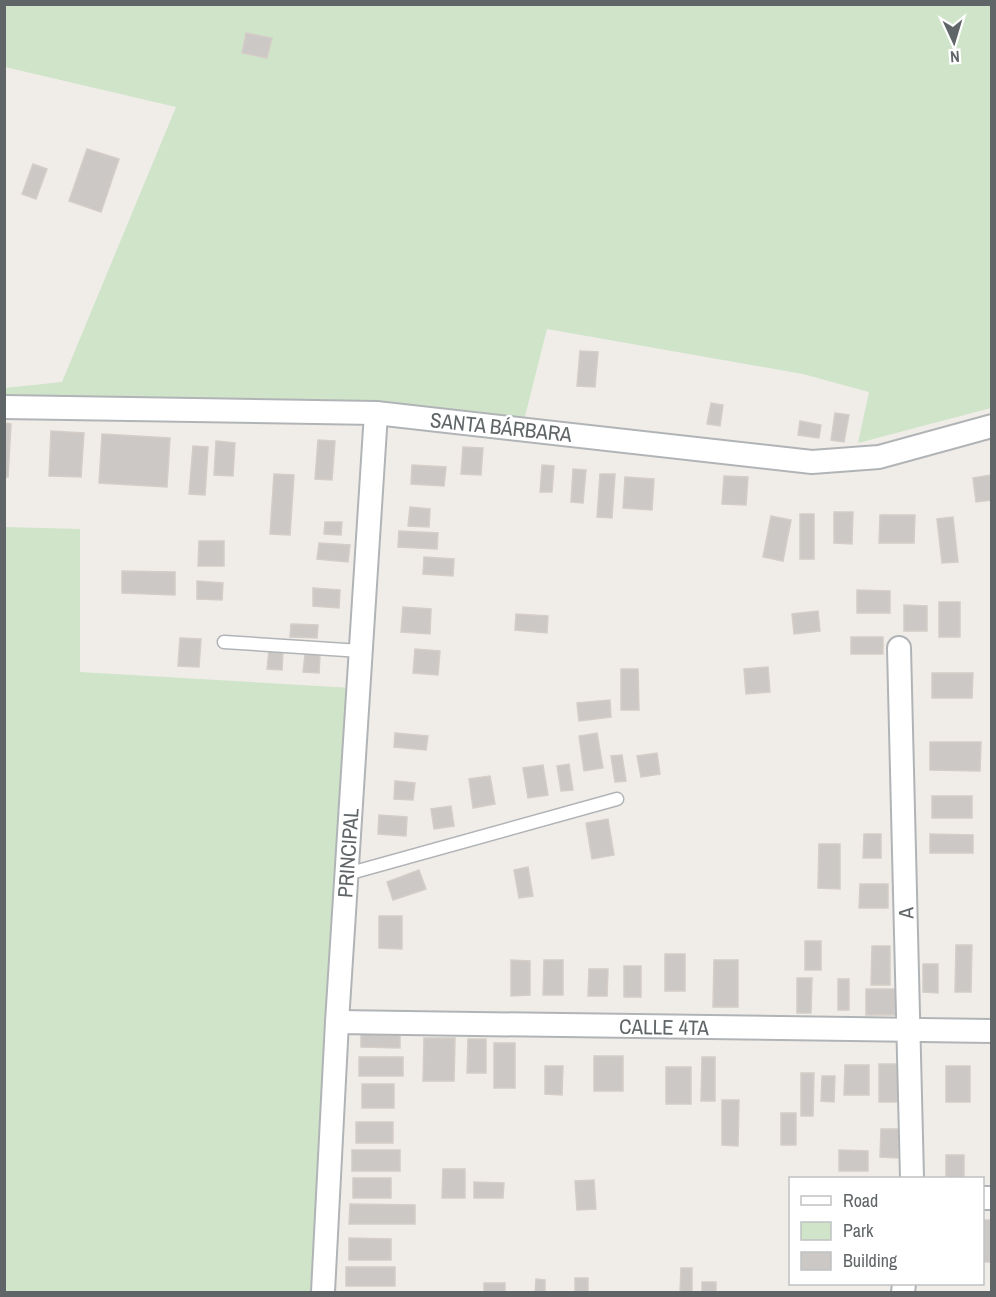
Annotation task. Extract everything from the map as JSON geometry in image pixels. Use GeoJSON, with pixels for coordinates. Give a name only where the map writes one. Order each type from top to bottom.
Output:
{"type":"FeatureCollection","features":[{"type":"Feature","properties":{"kind":"street","name":"SANTA BÁRBARA"},"geometry":{"type":"LineString","coordinates":[[4,406],[376,413],[812,462],[879,457],[992,426]]}},
{"type":"Feature","properties":{"kind":"street","name":"PRINCIPAL"},"geometry":{"type":"LineString","coordinates":[[323,1293],[337,1022],[376,413]]}},
{"type":"Feature","properties":{"kind":"street","name":"A"},"geometry":{"type":"LineString","coordinates":[[900,648],[912,1177]]}},
{"type":"Feature","properties":{"kind":"street","name":"CALLE 4TA"},"geometry":{"type":"LineString","coordinates":[[337,1022],[992,1031]]}},
{"type":"Feature","properties":{"kind":"lane"},"geometry":{"type":"LineString","coordinates":[[224,642],[361,651]]}},
{"type":"Feature","properties":{"kind":"lane"},"geometry":{"type":"LineString","coordinates":[[347,874],[617,799]]}},
{"type":"Feature","properties":{"kind":"green space"},"geometry":{"type":"Polygon","coordinates":[[[5,5],[991,5],[991,408],[858,443],[869,392],[803,374],[547,329],[521,432],[5,400],[5,388],[62,382],[176,107],[5,67],[5,5]]]}},
{"type":"Feature","properties":{"kind":"green space"},"geometry":{"type":"Polygon","coordinates":[[[5,527],[80,529],[80,672],[352,688],[318,1292],[5,1292],[5,527]]]}},
{"type":"Feature","properties":{"kind":"building"},"geometry":{"type":"Polygon","coordinates":[[[246,33],[272,38],[267,58],[242,53],[246,33]]]}},
{"type":"Feature","properties":{"kind":"building"},"geometry":{"type":"Polygon","coordinates":[[[87,149],[119,159],[101,212],[69,201],[87,149]]]}},
{"type":"Feature","properties":{"kind":"building"},"geometry":{"type":"Polygon","coordinates":[[[33,164],[47,169],[36,199],[22,194],[33,164]]]}},
{"type":"Feature","properties":{"kind":"building"},"geometry":{"type":"Polygon","coordinates":[[[580,351],[598,352],[595,387],[577,386],[580,351]]]}},
{"type":"Feature","properties":{"kind":"building"},"geometry":{"type":"Polygon","coordinates":[[[711,403],[723,405],[720,426],[707,424],[711,403]]]}},
{"type":"Feature","properties":{"kind":"building"},"geometry":{"type":"Polygon","coordinates":[[[835,413],[849,415],[844,442],[831,440],[835,413]]]}},
{"type":"Feature","properties":{"kind":"building"},"geometry":{"type":"Polygon","coordinates":[[[800,421],[821,425],[819,438],[798,435],[800,421]]]}},
{"type":"Feature","properties":{"kind":"building"},"geometry":{"type":"Polygon","coordinates":[[[4,423],[11,424],[8,477],[4,477],[4,423]]]}},
{"type":"Feature","properties":{"kind":"building"},"geometry":{"type":"Polygon","coordinates":[[[51,431],[84,433],[81,477],[49,476],[51,431]]]}},
{"type":"Feature","properties":{"kind":"building"},"geometry":{"type":"Polygon","coordinates":[[[102,434],[170,438],[167,487],[99,483],[102,434]]]}},
{"type":"Feature","properties":{"kind":"building"},"geometry":{"type":"Polygon","coordinates":[[[318,440],[335,441],[332,480],[315,479],[318,440]]]}},
{"type":"Feature","properties":{"kind":"building"},"geometry":{"type":"Polygon","coordinates":[[[216,441],[235,443],[233,476],[214,475],[216,441]]]}},
{"type":"Feature","properties":{"kind":"building"},"geometry":{"type":"Polygon","coordinates":[[[193,446],[208,447],[205,495],[189,494],[193,446]]]}},
{"type":"Feature","properties":{"kind":"building"},"geometry":{"type":"Polygon","coordinates":[[[463,447],[483,448],[481,475],[461,474],[463,447]]]}},
{"type":"Feature","properties":{"kind":"building"},"geometry":{"type":"Polygon","coordinates":[[[412,465],[446,467],[444,486],[411,484],[412,465]]]}},
{"type":"Feature","properties":{"kind":"building"},"geometry":{"type":"Polygon","coordinates":[[[542,465],[554,466],[552,492],[540,492],[542,465]]]}},
{"type":"Feature","properties":{"kind":"building"},"geometry":{"type":"Polygon","coordinates":[[[573,469],[586,470],[583,503],[571,502],[573,469]]]}},
{"type":"Feature","properties":{"kind":"building"},"geometry":{"type":"Polygon","coordinates":[[[274,474],[294,475],[290,535],[270,534],[274,474]]]}},
{"type":"Feature","properties":{"kind":"building"},"geometry":{"type":"Polygon","coordinates":[[[600,474],[615,474],[612,518],[597,517],[600,474]]]}},
{"type":"Feature","properties":{"kind":"building"},"geometry":{"type":"Polygon","coordinates":[[[991,475],[992,500],[976,502],[973,478],[991,475]]]}},
{"type":"Feature","properties":{"kind":"building"},"geometry":{"type":"Polygon","coordinates":[[[724,476],[748,477],[746,505],[722,504],[724,476]]]}},
{"type":"Feature","properties":{"kind":"building"},"geometry":{"type":"Polygon","coordinates":[[[625,477],[654,479],[652,510],[623,508],[625,477]]]}},
{"type":"Feature","properties":{"kind":"building"},"geometry":{"type":"Polygon","coordinates":[[[410,507],[430,509],[429,527],[408,526],[410,507]]]}},
{"type":"Feature","properties":{"kind":"building"},"geometry":{"type":"Polygon","coordinates":[[[834,512],[853,512],[852,544],[834,543],[834,512]]]}},
{"type":"Feature","properties":{"kind":"building"},"geometry":{"type":"Polygon","coordinates":[[[800,514],[814,514],[814,559],[800,559],[800,514]]]}},
{"type":"Feature","properties":{"kind":"building"},"geometry":{"type":"Polygon","coordinates":[[[880,515],[915,515],[914,543],[879,543],[880,515]]]}},
{"type":"Feature","properties":{"kind":"building"},"geometry":{"type":"Polygon","coordinates":[[[771,516],[791,520],[783,561],[763,557],[771,516]]]}},
{"type":"Feature","properties":{"kind":"building"},"geometry":{"type":"Polygon","coordinates":[[[953,517],[958,562],[942,563],[937,519],[953,517]]]}},
{"type":"Feature","properties":{"kind":"building"},"geometry":{"type":"Polygon","coordinates":[[[325,522],[342,522],[341,535],[324,534],[325,522]]]}},
{"type":"Feature","properties":{"kind":"building"},"geometry":{"type":"Polygon","coordinates":[[[399,531],[438,533],[437,549],[398,547],[399,531]]]}},
{"type":"Feature","properties":{"kind":"building"},"geometry":{"type":"Polygon","coordinates":[[[199,541],[224,541],[224,566],[198,566],[199,541]]]}},
{"type":"Feature","properties":{"kind":"building"},"geometry":{"type":"Polygon","coordinates":[[[319,543],[350,545],[348,562],[317,559],[319,543]]]}},
{"type":"Feature","properties":{"kind":"building"},"geometry":{"type":"Polygon","coordinates":[[[424,557],[454,559],[453,576],[423,574],[424,557]]]}},
{"type":"Feature","properties":{"kind":"building"},"geometry":{"type":"Polygon","coordinates":[[[122,571],[175,572],[175,595],[122,593],[122,571]]]}},
{"type":"Feature","properties":{"kind":"building"},"geometry":{"type":"Polygon","coordinates":[[[197,581],[223,583],[222,600],[197,599],[197,581]]]}},
{"type":"Feature","properties":{"kind":"building"},"geometry":{"type":"Polygon","coordinates":[[[313,588],[340,590],[339,608],[313,606],[313,588]]]}},
{"type":"Feature","properties":{"kind":"building"},"geometry":{"type":"Polygon","coordinates":[[[857,590],[890,591],[890,613],[857,613],[857,590]]]}},
{"type":"Feature","properties":{"kind":"building"},"geometry":{"type":"Polygon","coordinates":[[[939,602],[960,602],[960,637],[939,637],[939,602]]]}},
{"type":"Feature","properties":{"kind":"building"},"geometry":{"type":"Polygon","coordinates":[[[904,605],[927,606],[927,631],[904,631],[904,605]]]}},
{"type":"Feature","properties":{"kind":"building"},"geometry":{"type":"Polygon","coordinates":[[[403,607],[431,609],[430,634],[401,632],[403,607]]]}},
{"type":"Feature","properties":{"kind":"building"},"geometry":{"type":"Polygon","coordinates":[[[818,611],[820,631],[794,634],[792,614],[818,611]]]}},
{"type":"Feature","properties":{"kind":"building"},"geometry":{"type":"Polygon","coordinates":[[[516,614],[548,616],[547,633],[515,630],[516,614]]]}},
{"type":"Feature","properties":{"kind":"building"},"geometry":{"type":"Polygon","coordinates":[[[291,624],[318,625],[317,638],[290,637],[291,624]]]}},
{"type":"Feature","properties":{"kind":"building"},"geometry":{"type":"Polygon","coordinates":[[[851,637],[883,637],[883,654],[851,654],[851,637]]]}},
{"type":"Feature","properties":{"kind":"building"},"geometry":{"type":"Polygon","coordinates":[[[180,638],[201,639],[199,667],[178,666],[180,638]]]}},
{"type":"Feature","properties":{"kind":"building"},"geometry":{"type":"Polygon","coordinates":[[[415,649],[440,651],[438,675],[413,673],[415,649]]]}},
{"type":"Feature","properties":{"kind":"building"},"geometry":{"type":"Polygon","coordinates":[[[269,650],[283,651],[282,670],[267,669],[269,650]]]}},
{"type":"Feature","properties":{"kind":"building"},"geometry":{"type":"Polygon","coordinates":[[[305,654],[320,655],[319,673],[303,672],[305,654]]]}},
{"type":"Feature","properties":{"kind":"building"},"geometry":{"type":"Polygon","coordinates":[[[768,667],[770,692],[746,694],[744,669],[768,667]]]}},
{"type":"Feature","properties":{"kind":"building"},"geometry":{"type":"Polygon","coordinates":[[[621,669],[638,669],[639,710],[621,710],[621,669]]]}},
{"type":"Feature","properties":{"kind":"building"},"geometry":{"type":"Polygon","coordinates":[[[932,673],[973,673],[972,698],[932,698],[932,673]]]}},
{"type":"Feature","properties":{"kind":"building"},"geometry":{"type":"Polygon","coordinates":[[[610,700],[611,717],[579,721],[577,703],[610,700]]]}},
{"type":"Feature","properties":{"kind":"building"},"geometry":{"type":"Polygon","coordinates":[[[395,733],[428,736],[426,750],[394,747],[395,733]]]}},
{"type":"Feature","properties":{"kind":"building"},"geometry":{"type":"Polygon","coordinates":[[[597,733],[603,768],[584,771],[579,736],[597,733]]]}},
{"type":"Feature","properties":{"kind":"building"},"geometry":{"type":"Polygon","coordinates":[[[930,742],[981,742],[980,771],[930,770],[930,742]]]}},
{"type":"Feature","properties":{"kind":"building"},"geometry":{"type":"Polygon","coordinates":[[[657,753],[660,774],[641,777],[637,756],[657,753]]]}},
{"type":"Feature","properties":{"kind":"building"},"geometry":{"type":"Polygon","coordinates":[[[622,755],[626,781],[615,782],[611,756],[622,755]]]}},
{"type":"Feature","properties":{"kind":"building"},"geometry":{"type":"Polygon","coordinates":[[[569,764],[573,790],[561,791],[557,766],[569,764]]]}},
{"type":"Feature","properties":{"kind":"building"},"geometry":{"type":"Polygon","coordinates":[[[543,765],[548,795],[528,798],[523,768],[543,765]]]}},
{"type":"Feature","properties":{"kind":"building"},"geometry":{"type":"Polygon","coordinates":[[[490,776],[495,804],[473,808],[469,779],[490,776]]]}},
{"type":"Feature","properties":{"kind":"building"},"geometry":{"type":"Polygon","coordinates":[[[395,781],[415,783],[413,800],[394,799],[395,781]]]}},
{"type":"Feature","properties":{"kind":"building"},"geometry":{"type":"Polygon","coordinates":[[[932,796],[972,796],[972,818],[932,818],[932,796]]]}},
{"type":"Feature","properties":{"kind":"building"},"geometry":{"type":"Polygon","coordinates":[[[451,806],[454,826],[434,829],[431,809],[451,806]]]}},
{"type":"Feature","properties":{"kind":"building"},"geometry":{"type":"Polygon","coordinates":[[[379,815],[407,817],[406,836],[378,834],[379,815]]]}},
{"type":"Feature","properties":{"kind":"building"},"geometry":{"type":"Polygon","coordinates":[[[608,819],[614,855],[592,859],[586,823],[608,819]]]}},
{"type":"Feature","properties":{"kind":"building"},"geometry":{"type":"Polygon","coordinates":[[[864,834],[881,834],[881,858],[863,858],[864,834]]]}},
{"type":"Feature","properties":{"kind":"building"},"geometry":{"type":"Polygon","coordinates":[[[930,834],[973,835],[973,853],[930,853],[930,834]]]}},
{"type":"Feature","properties":{"kind":"building"},"geometry":{"type":"Polygon","coordinates":[[[819,844],[840,844],[840,889],[818,888],[819,844]]]}},
{"type":"Feature","properties":{"kind":"building"},"geometry":{"type":"Polygon","coordinates":[[[528,867],[533,896],[519,898],[514,870],[528,867]]]}},
{"type":"Feature","properties":{"kind":"building"},"geometry":{"type":"Polygon","coordinates":[[[419,870],[426,889],[393,900],[387,882],[419,870]]]}},
{"type":"Feature","properties":{"kind":"building"},"geometry":{"type":"Polygon","coordinates":[[[860,884],[888,884],[888,908],[859,908],[860,884]]]}},
{"type":"Feature","properties":{"kind":"building"},"geometry":{"type":"Polygon","coordinates":[[[379,916],[402,916],[402,949],[379,948],[379,916]]]}},
{"type":"Feature","properties":{"kind":"building"},"geometry":{"type":"Polygon","coordinates":[[[805,941],[821,941],[821,970],[805,970],[805,941]]]}},
{"type":"Feature","properties":{"kind":"building"},"geometry":{"type":"Polygon","coordinates":[[[956,945],[972,945],[971,992],[955,992],[956,945]]]}},
{"type":"Feature","properties":{"kind":"building"},"geometry":{"type":"Polygon","coordinates":[[[872,946],[890,946],[890,985],[871,985],[872,946]]]}},
{"type":"Feature","properties":{"kind":"building"},"geometry":{"type":"Polygon","coordinates":[[[665,954],[685,954],[685,991],[665,991],[665,954]]]}},
{"type":"Feature","properties":{"kind":"building"},"geometry":{"type":"Polygon","coordinates":[[[511,960],[530,961],[530,995],[511,996],[511,960]]]}},
{"type":"Feature","properties":{"kind":"building"},"geometry":{"type":"Polygon","coordinates":[[[544,960],[563,960],[563,995],[543,995],[544,960]]]}},
{"type":"Feature","properties":{"kind":"building"},"geometry":{"type":"Polygon","coordinates":[[[714,960],[738,960],[738,1007],[713,1007],[714,960]]]}},
{"type":"Feature","properties":{"kind":"building"},"geometry":{"type":"Polygon","coordinates":[[[923,964],[938,964],[938,993],[923,992],[923,964]]]}},
{"type":"Feature","properties":{"kind":"building"},"geometry":{"type":"Polygon","coordinates":[[[624,966],[641,966],[641,997],[624,997],[624,966]]]}},
{"type":"Feature","properties":{"kind":"building"},"geometry":{"type":"Polygon","coordinates":[[[589,969],[608,969],[607,996],[588,996],[589,969]]]}},
{"type":"Feature","properties":{"kind":"building"},"geometry":{"type":"Polygon","coordinates":[[[797,978],[812,978],[811,1013],[797,1013],[797,978]]]}},
{"type":"Feature","properties":{"kind":"building"},"geometry":{"type":"Polygon","coordinates":[[[838,979],[849,979],[849,1010],[838,1010],[838,979]]]}},
{"type":"Feature","properties":{"kind":"building"},"geometry":{"type":"Polygon","coordinates":[[[866,989],[895,989],[895,1015],[866,1015],[866,989]]]}},
{"type":"Feature","properties":{"kind":"building"},"geometry":{"type":"Polygon","coordinates":[[[361,1031],[400,1031],[400,1048],[361,1047],[361,1031]]]}},
{"type":"Feature","properties":{"kind":"building"},"geometry":{"type":"Polygon","coordinates":[[[424,1038],[455,1038],[454,1081],[423,1081],[424,1038]]]}},
{"type":"Feature","properties":{"kind":"building"},"geometry":{"type":"Polygon","coordinates":[[[468,1039],[486,1039],[486,1073],[467,1073],[468,1039]]]}},
{"type":"Feature","properties":{"kind":"building"},"geometry":{"type":"Polygon","coordinates":[[[494,1043],[515,1043],[515,1088],[494,1088],[494,1043]]]}},
{"type":"Feature","properties":{"kind":"building"},"geometry":{"type":"Polygon","coordinates":[[[594,1056],[623,1056],[623,1091],[594,1091],[594,1056]]]}},
{"type":"Feature","properties":{"kind":"building"},"geometry":{"type":"Polygon","coordinates":[[[359,1057],[403,1057],[403,1076],[359,1076],[359,1057]]]}},
{"type":"Feature","properties":{"kind":"building"},"geometry":{"type":"Polygon","coordinates":[[[702,1057],[715,1057],[715,1101],[701,1101],[702,1057]]]}},
{"type":"Feature","properties":{"kind":"building"},"geometry":{"type":"Polygon","coordinates":[[[879,1064],[903,1064],[902,1102],[879,1102],[879,1064]]]}},
{"type":"Feature","properties":{"kind":"building"},"geometry":{"type":"Polygon","coordinates":[[[845,1065],[869,1065],[869,1095],[844,1095],[845,1065]]]}},
{"type":"Feature","properties":{"kind":"building"},"geometry":{"type":"Polygon","coordinates":[[[545,1066],[563,1066],[562,1095],[545,1094],[545,1066]]]}},
{"type":"Feature","properties":{"kind":"building"},"geometry":{"type":"Polygon","coordinates":[[[946,1066],[970,1066],[970,1102],[946,1102],[946,1066]]]}},
{"type":"Feature","properties":{"kind":"building"},"geometry":{"type":"Polygon","coordinates":[[[666,1067],[691,1067],[691,1104],[666,1104],[666,1067]]]}},
{"type":"Feature","properties":{"kind":"building"},"geometry":{"type":"Polygon","coordinates":[[[801,1073],[814,1073],[813,1116],[801,1116],[801,1073]]]}},
{"type":"Feature","properties":{"kind":"building"},"geometry":{"type":"Polygon","coordinates":[[[822,1076],[835,1076],[834,1102],[821,1101],[822,1076]]]}},
{"type":"Feature","properties":{"kind":"building"},"geometry":{"type":"Polygon","coordinates":[[[362,1084],[394,1084],[394,1108],[362,1108],[362,1084]]]}},
{"type":"Feature","properties":{"kind":"building"},"geometry":{"type":"Polygon","coordinates":[[[722,1100],[739,1100],[738,1146],[722,1145],[722,1100]]]}},
{"type":"Feature","properties":{"kind":"building"},"geometry":{"type":"Polygon","coordinates":[[[781,1113],[796,1113],[796,1145],[781,1145],[781,1113]]]}},
{"type":"Feature","properties":{"kind":"building"},"geometry":{"type":"Polygon","coordinates":[[[356,1122],[393,1122],[393,1143],[356,1143],[356,1122]]]}},
{"type":"Feature","properties":{"kind":"building"},"geometry":{"type":"Polygon","coordinates":[[[881,1129],[899,1129],[898,1158],[880,1157],[881,1129]]]}},
{"type":"Feature","properties":{"kind":"building"},"geometry":{"type":"Polygon","coordinates":[[[352,1150],[400,1150],[400,1171],[352,1171],[352,1150]]]}},
{"type":"Feature","properties":{"kind":"building"},"geometry":{"type":"Polygon","coordinates":[[[839,1150],[868,1151],[868,1171],[839,1171],[839,1150]]]}},
{"type":"Feature","properties":{"kind":"building"},"geometry":{"type":"Polygon","coordinates":[[[946,1155],[964,1155],[964,1177],[946,1177],[946,1155]]]}},
{"type":"Feature","properties":{"kind":"building"},"geometry":{"type":"Polygon","coordinates":[[[443,1169],[465,1169],[465,1198],[442,1198],[443,1169]]]}},
{"type":"Feature","properties":{"kind":"building"},"geometry":{"type":"Polygon","coordinates":[[[353,1178],[391,1178],[391,1198],[353,1198],[353,1178]]]}},
{"type":"Feature","properties":{"kind":"building"},"geometry":{"type":"Polygon","coordinates":[[[594,1180],[596,1209],[577,1210],[575,1181],[594,1180]]]}},
{"type":"Feature","properties":{"kind":"building"},"geometry":{"type":"Polygon","coordinates":[[[474,1182],[504,1183],[503,1198],[474,1198],[474,1182]]]}},
{"type":"Feature","properties":{"kind":"building"},"geometry":{"type":"Polygon","coordinates":[[[350,1204],[415,1205],[415,1224],[349,1224],[350,1204]]]}},
{"type":"Feature","properties":{"kind":"building"},"geometry":{"type":"Polygon","coordinates":[[[984,1220],[992,1220],[992,1262],[984,1262],[984,1220]]]}},
{"type":"Feature","properties":{"kind":"building"},"geometry":{"type":"Polygon","coordinates":[[[349,1238],[391,1239],[391,1260],[349,1260],[349,1238]]]}},
{"type":"Feature","properties":{"kind":"building"},"geometry":{"type":"Polygon","coordinates":[[[346,1267],[395,1267],[395,1286],[346,1286],[346,1267]]]}},
{"type":"Feature","properties":{"kind":"building"},"geometry":{"type":"Polygon","coordinates":[[[681,1268],[692,1268],[692,1292],[680,1292],[681,1268]]]}},
{"type":"Feature","properties":{"kind":"building"},"geometry":{"type":"Polygon","coordinates":[[[575,1278],[588,1278],[588,1292],[575,1292],[575,1278]]]}},
{"type":"Feature","properties":{"kind":"building"},"geometry":{"type":"Polygon","coordinates":[[[536,1279],[545,1280],[545,1292],[535,1292],[536,1279]]]}},
{"type":"Feature","properties":{"kind":"building"},"geometry":{"type":"Polygon","coordinates":[[[702,1282],[716,1282],[716,1292],[702,1292],[702,1282]]]}},
{"type":"Feature","properties":{"kind":"building"},"geometry":{"type":"Polygon","coordinates":[[[484,1283],[505,1283],[505,1292],[484,1292],[484,1283]]]}}]}
